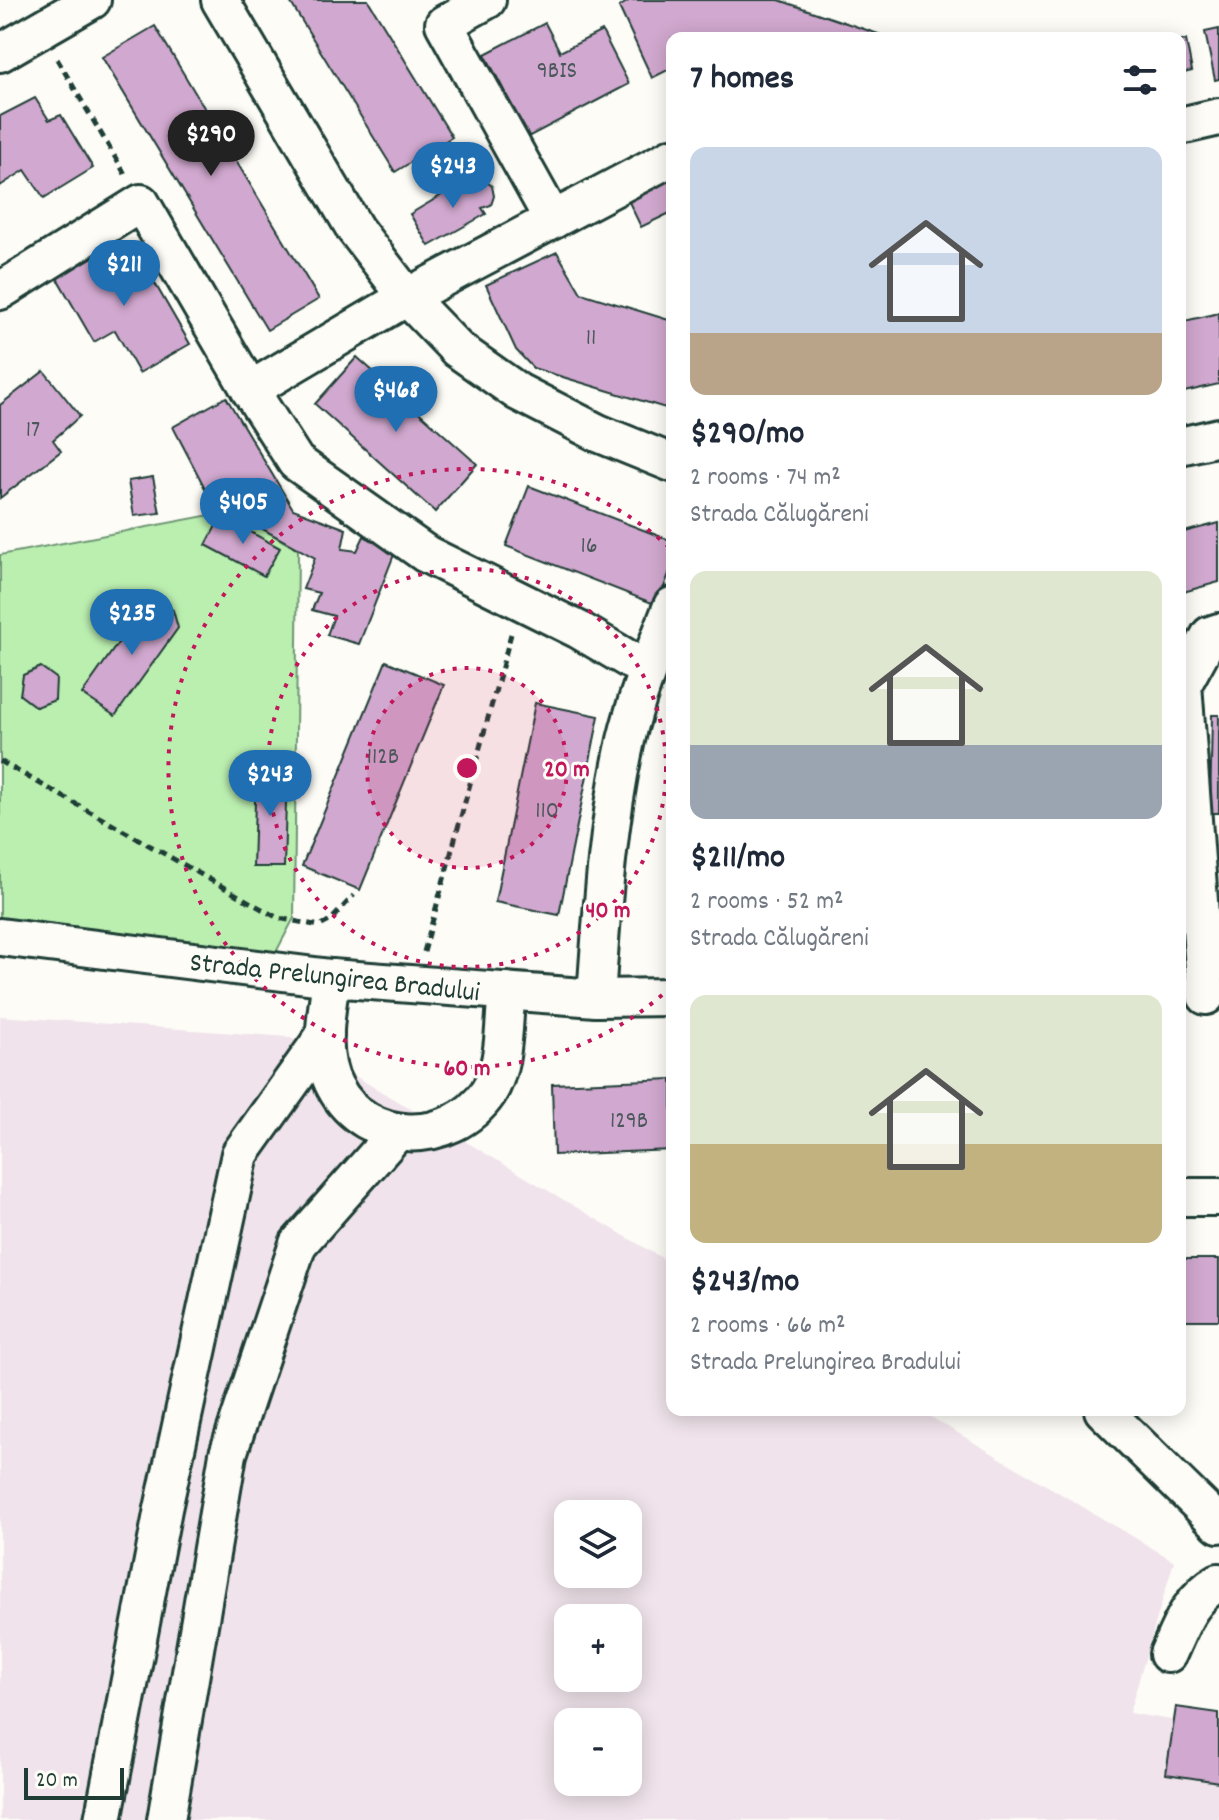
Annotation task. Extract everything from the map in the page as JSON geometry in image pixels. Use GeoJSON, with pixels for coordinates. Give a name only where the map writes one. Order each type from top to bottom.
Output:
{"type":"FeatureCollection","features":[{"type":"Feature","properties":{"kind":"street"},"geometry":{"type":"LineString","coordinates":[[0,53],[92,0]]}},
{"type":"Feature","properties":{"kind":"street"},"geometry":{"type":"LineString","coordinates":[[220,0],[355,229],[407,297],[457,349],[518,392],[598,433],[666,461]]}},
{"type":"Feature","properties":{"kind":"street"},"geometry":{"type":"LineString","coordinates":[[487,0],[444,24],[553,220]]}},
{"type":"Feature","properties":{"kind":"street"},"geometry":{"type":"LineString","coordinates":[[1186,125],[1219,117]]}},
{"type":"Feature","properties":{"kind":"street"},"geometry":{"type":"LineString","coordinates":[[250,390],[407,297],[666,160]]}},
{"type":"Feature","properties":{"kind":"street"},"geometry":{"type":"LineString","coordinates":[[0,291],[141,203],[250,390],[296,462],[426,554],[579,630],[647,670]]}},
{"type":"Feature","properties":{"kind":"street"},"geometry":{"type":"LineString","coordinates":[[1186,445],[1219,437]]}},
{"type":"Feature","properties":{"kind":"street"},"geometry":{"type":"LineString","coordinates":[[596,998],[609,839],[626,740],[647,670],[666,621]]}},
{"type":"Feature","properties":{"kind":"street"},"geometry":{"type":"LineString","coordinates":[[1186,679],[1210,635],[1219,632]]}},
{"type":"Feature","properties":{"kind":"street"},"geometry":{"type":"LineString","coordinates":[[1186,733],[1202,996]]}},
{"type":"Feature","properties":{"kind":"street","name":"Strada Prelungirea Bradului"},"geometry":{"type":"LineString","coordinates":[[0,937],[331,978],[596,998],[666,997]]}},
{"type":"Feature","properties":{"kind":"street"},"geometry":{"type":"LineString","coordinates":[[331,978],[325,1035],[326,1061],[335,1087],[351,1108],[372,1124],[397,1132],[424,1133],[449,1126],[472,1112],[489,1091],[499,1066],[507,991]]}},
{"type":"Feature","properties":{"kind":"street"},"geometry":{"type":"LineString","coordinates":[[103,1820],[166,1493],[240,1154],[325,1035]]}},
{"type":"Feature","properties":{"kind":"street"},"geometry":{"type":"LineString","coordinates":[[166,1820],[228,1454],[298,1244],[397,1132]]}},
{"type":"Feature","properties":{"kind":"street"},"geometry":{"type":"LineString","coordinates":[[1186,1197],[1219,1197]]}},
{"type":"Feature","properties":{"kind":"street"},"geometry":{"type":"LineString","coordinates":[[1109,1416],[1219,1524]]}},
{"type":"Feature","properties":{"kind":"street"},"geometry":{"type":"LineString","coordinates":[[1168,1654],[1188,1608],[1208,1588],[1219,1582]]}},
{"type":"Feature","properties":{"kind":"path"},"geometry":{"type":"LineString","coordinates":[[40,31],[141,203]]}},
{"type":"Feature","properties":{"kind":"path"},"geometry":{"type":"LineString","coordinates":[[415,984],[519,600]]}},
{"type":"Feature","properties":{"kind":"path"},"geometry":{"type":"LineString","coordinates":[[0,761],[278,918],[320,926],[331,920],[354,895]]}},
{"type":"Feature","properties":{"kind":"shaded area"},"geometry":{"type":"Polygon","coordinates":[[[0,1016],[289,1037],[666,1260],[666,1416],[929,1416],[1174,1561],[1129,1713],[1219,1728],[1219,1820],[0,1820],[0,1016]]]}},
{"type":"Feature","properties":{"kind":"green space"},"geometry":{"type":"Polygon","coordinates":[[[231,511],[298,550],[294,918],[274,956],[0,926],[0,555],[231,511]]]}},
{"type":"Feature","properties":{"kind":"building"},"geometry":{"type":"Polygon","coordinates":[[[289,0],[368,0],[452,137],[395,172],[289,0]]]}},
{"type":"Feature","properties":{"kind":"building"},"geometry":{"type":"Polygon","coordinates":[[[630,0],[779,0],[872,32],[666,32],[666,71],[652,78],[619,7],[630,0]]]}},
{"type":"Feature","properties":{"kind":"building"},"geometry":{"type":"Polygon","coordinates":[[[545,23],[560,52],[602,31],[629,84],[528,137],[485,54],[545,23]]]}},
{"type":"Feature","properties":{"kind":"building"},"geometry":{"type":"Polygon","coordinates":[[[155,26],[319,299],[267,330],[102,57],[155,26]]]}},
{"type":"Feature","properties":{"kind":"building"},"geometry":{"type":"Polygon","coordinates":[[[1219,29],[1219,79],[1215,80],[1205,32],[1219,29]]]}},
{"type":"Feature","properties":{"kind":"building"},"geometry":{"type":"Polygon","coordinates":[[[1186,40],[1192,71],[1186,72],[1186,40]]]}},
{"type":"Feature","properties":{"kind":"building"},"geometry":{"type":"Polygon","coordinates":[[[35,98],[49,120],[61,115],[93,168],[44,198],[25,170],[0,186],[0,116],[35,98]]]}},
{"type":"Feature","properties":{"kind":"building"},"geometry":{"type":"Polygon","coordinates":[[[483,179],[492,186],[494,196],[491,205],[482,208],[486,214],[429,246],[410,214],[467,180],[470,186],[483,179]]]}},
{"type":"Feature","properties":{"kind":"building"},"geometry":{"type":"Polygon","coordinates":[[[666,182],[666,215],[641,227],[628,200],[666,182]]]}},
{"type":"Feature","properties":{"kind":"building"},"geometry":{"type":"Polygon","coordinates":[[[115,244],[138,283],[150,275],[190,344],[139,373],[115,330],[94,342],[57,278],[115,244]]]}},
{"type":"Feature","properties":{"kind":"building"},"geometry":{"type":"Polygon","coordinates":[[[557,252],[581,293],[666,319],[666,408],[533,368],[516,350],[486,285],[557,252]]]}},
{"type":"Feature","properties":{"kind":"building"},"geometry":{"type":"Polygon","coordinates":[[[1219,313],[1219,384],[1186,392],[1186,321],[1219,313]]]}},
{"type":"Feature","properties":{"kind":"building"},"geometry":{"type":"Polygon","coordinates":[[[357,357],[477,464],[435,512],[315,404],[357,357]]]}},
{"type":"Feature","properties":{"kind":"building"},"geometry":{"type":"Polygon","coordinates":[[[44,371],[80,416],[53,440],[61,451],[0,498],[0,405],[44,371]]]}},
{"type":"Feature","properties":{"kind":"building"},"geometry":{"type":"Polygon","coordinates":[[[226,397],[293,509],[346,529],[342,549],[357,551],[364,536],[395,552],[359,644],[327,635],[334,616],[312,610],[319,593],[303,589],[315,558],[263,529],[244,497],[218,513],[173,427],[226,397]]]}},
{"type":"Feature","properties":{"kind":"building"},"geometry":{"type":"Polygon","coordinates":[[[153,477],[160,513],[134,516],[128,481],[153,477]]]}},
{"type":"Feature","properties":{"kind":"building"},"geometry":{"type":"Polygon","coordinates":[[[529,486],[666,539],[666,582],[657,605],[506,546],[529,486]]]}},
{"type":"Feature","properties":{"kind":"building"},"geometry":{"type":"Polygon","coordinates":[[[221,516],[280,548],[264,576],[206,545],[221,516]]]}},
{"type":"Feature","properties":{"kind":"building"},"geometry":{"type":"Polygon","coordinates":[[[1219,523],[1219,582],[1186,591],[1186,531],[1219,523]]]}},
{"type":"Feature","properties":{"kind":"building"},"geometry":{"type":"Polygon","coordinates":[[[162,602],[173,610],[178,628],[115,716],[82,694],[145,605],[162,602]]]}},
{"type":"Feature","properties":{"kind":"building"},"geometry":{"type":"Polygon","coordinates":[[[386,661],[444,685],[360,890],[302,866],[386,661]]]}},
{"type":"Feature","properties":{"kind":"building"},"geometry":{"type":"Polygon","coordinates":[[[41,667],[56,678],[55,700],[36,707],[20,695],[23,675],[41,667]]]}},
{"type":"Feature","properties":{"kind":"building"},"geometry":{"type":"Polygon","coordinates":[[[535,703],[599,716],[559,915],[495,902],[535,703]]]}},
{"type":"Feature","properties":{"kind":"building"},"geometry":{"type":"Polygon","coordinates":[[[1212,715],[1219,715],[1219,813],[1210,813],[1212,715]]]}},
{"type":"Feature","properties":{"kind":"building"},"geometry":{"type":"Polygon","coordinates":[[[256,768],[287,769],[284,867],[253,867],[256,768]]]}},
{"type":"Feature","properties":{"kind":"building"},"geometry":{"type":"Polygon","coordinates":[[[666,1079],[666,1150],[554,1155],[552,1084],[666,1079]]]}},
{"type":"Feature","properties":{"kind":"building"},"geometry":{"type":"Polygon","coordinates":[[[1186,1259],[1219,1259],[1219,1320],[1186,1320],[1186,1259]]]}},
{"type":"Feature","properties":{"kind":"building"},"geometry":{"type":"Polygon","coordinates":[[[1176,1707],[1219,1713],[1219,1782],[1166,1774],[1176,1707]]]}}]}
